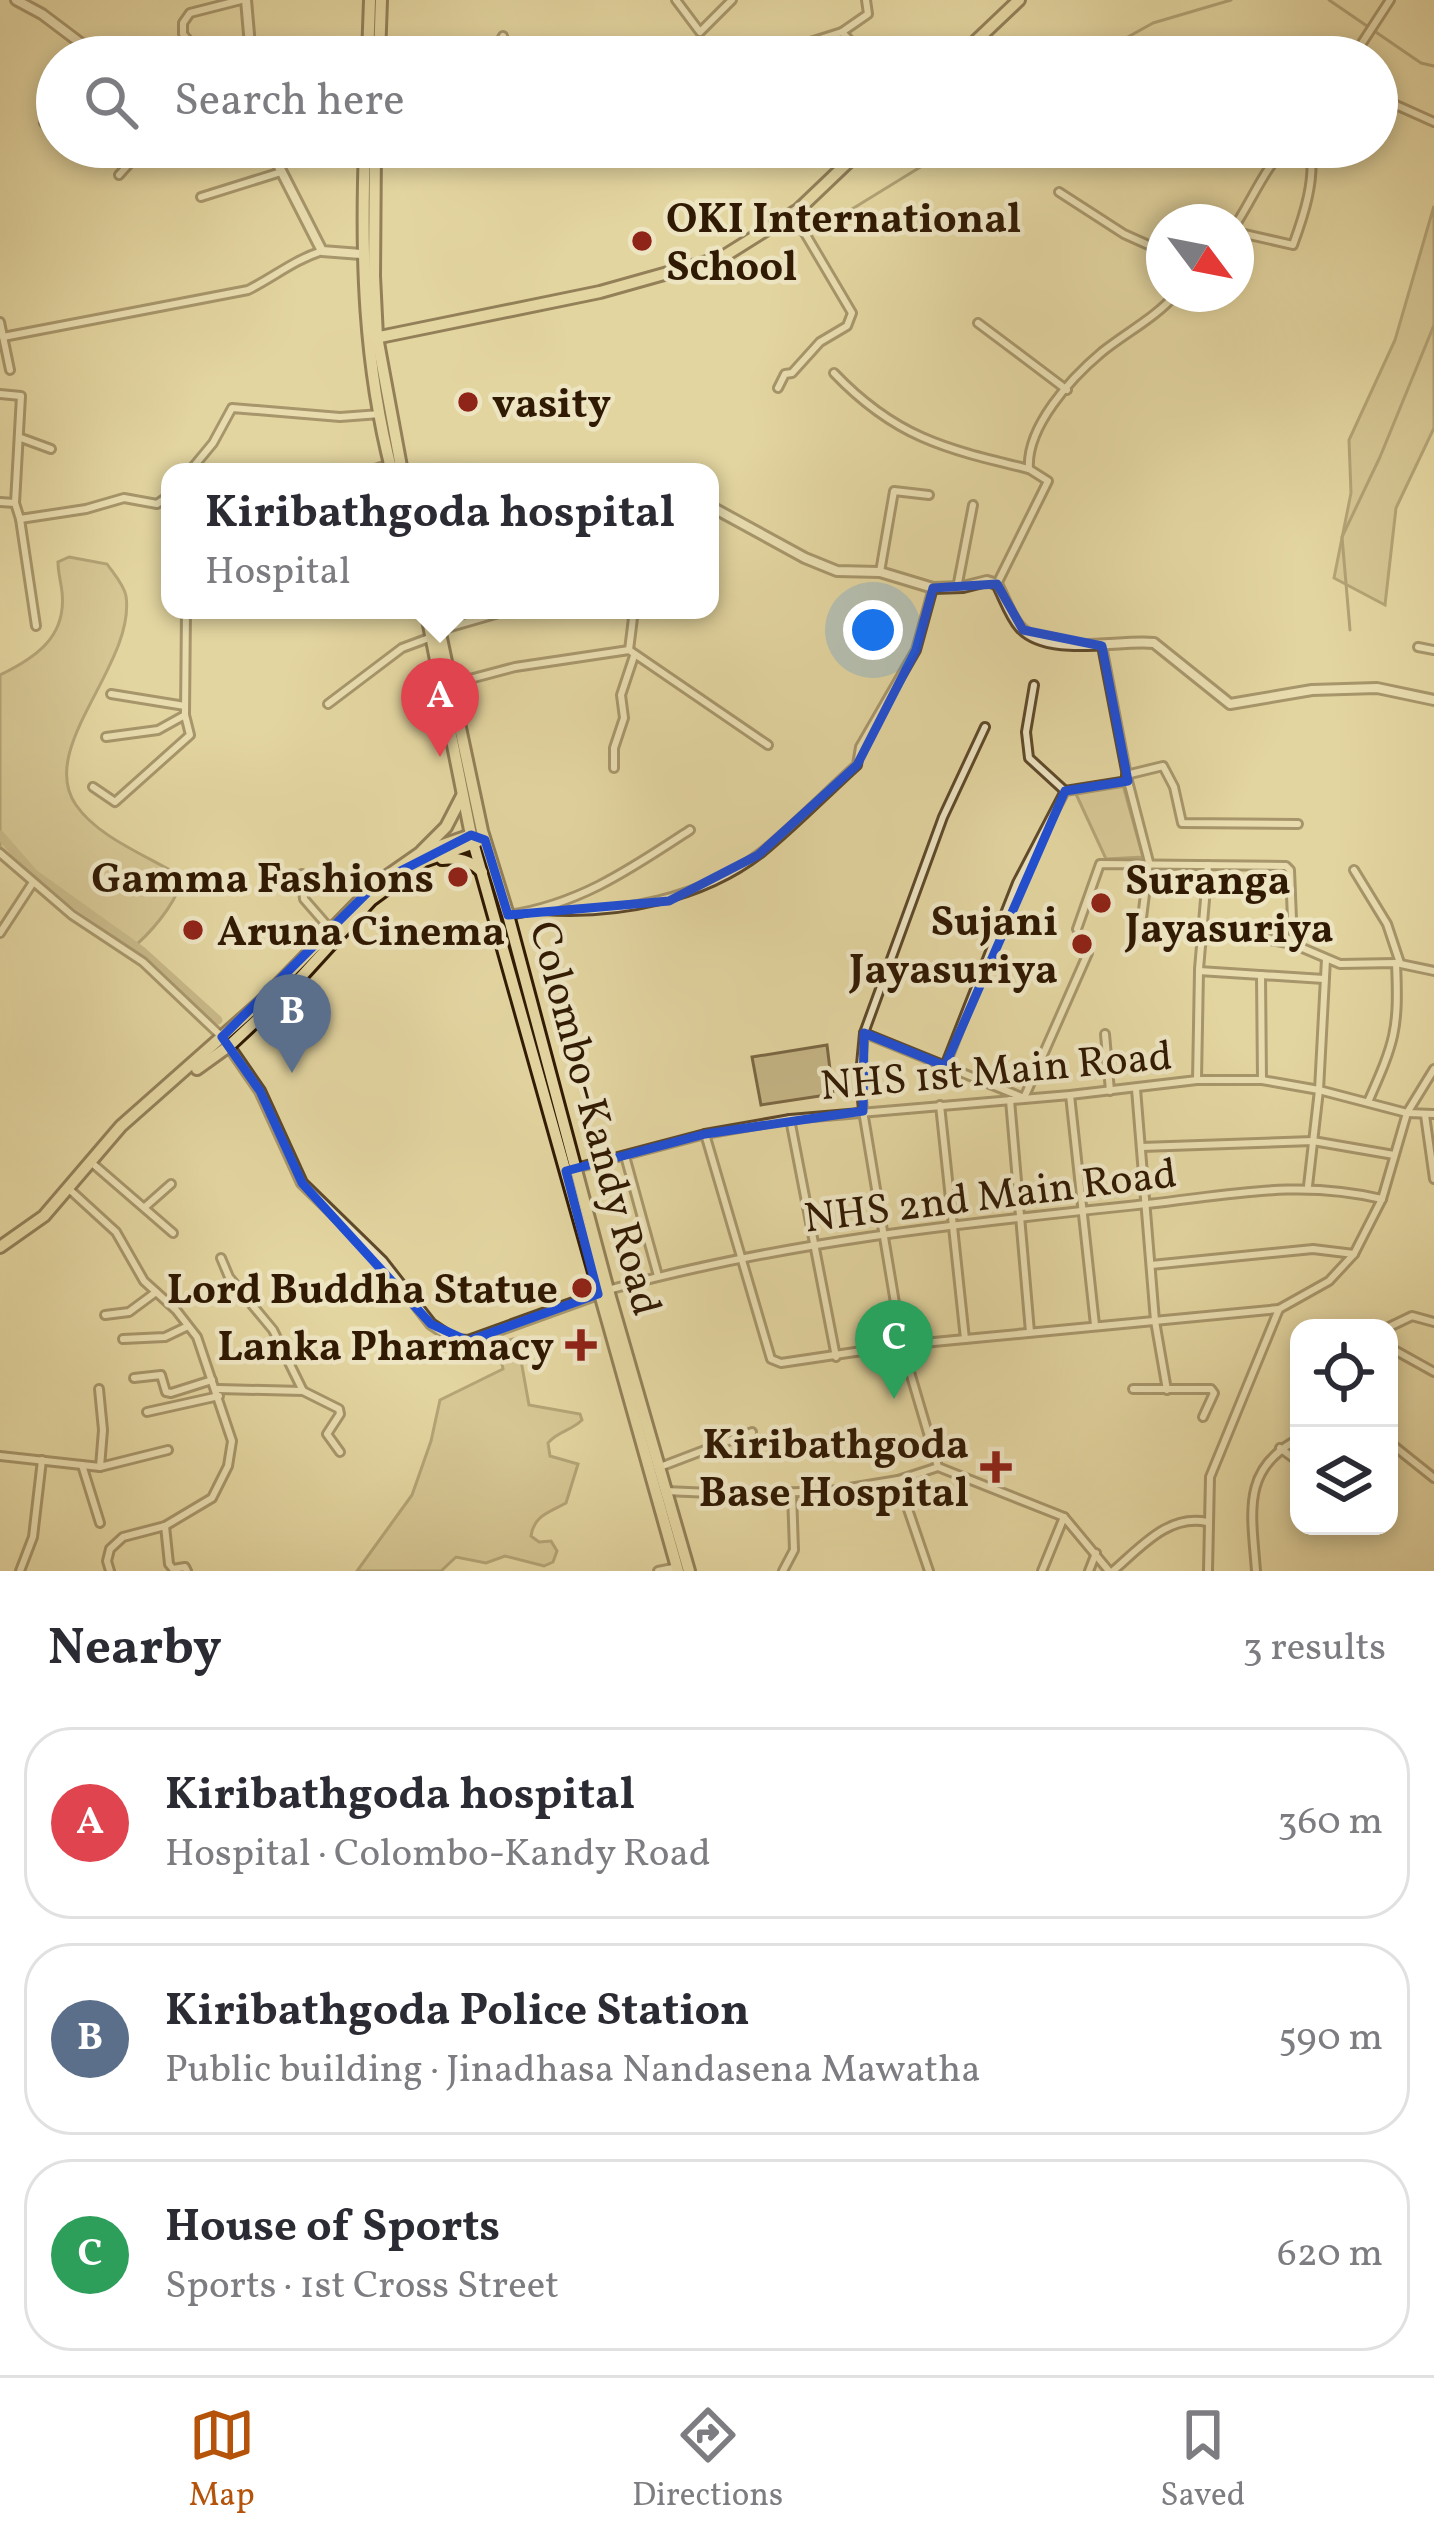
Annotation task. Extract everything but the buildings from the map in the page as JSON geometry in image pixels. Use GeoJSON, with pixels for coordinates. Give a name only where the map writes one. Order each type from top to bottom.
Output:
{"type":"FeatureCollection","features":[{"type":"Feature","properties":{"kind":"main road"},"geometry":{"type":"LineString","coordinates":[[369,36],[370,0]]}},
{"type":"Feature","properties":{"kind":"main road"},"geometry":{"type":"LineString","coordinates":[[380,36],[381,0]]}},
{"type":"Feature","properties":{"kind":"main road"},"geometry":{"type":"LineString","coordinates":[[980,36],[1018,0]]}},
{"type":"Feature","properties":{"kind":"main road"},"geometry":{"type":"LineString","coordinates":[[363,168],[361,254],[390,463]]}},
{"type":"Feature","properties":{"kind":"main road"},"geometry":{"type":"LineString","coordinates":[[375,168],[372,338],[400,463]]}},
{"type":"Feature","properties":{"kind":"main road"},"geometry":{"type":"LineString","coordinates":[[372,338],[666,276],[721,258],[793,213],[841,168]]}},
{"type":"Feature","properties":{"kind":"main road","name":"Colombo-Kandy Road"},"geometry":{"type":"LineString","coordinates":[[433,619],[462,796],[508,915],[603,1292],[682,1570]]}},
{"type":"Feature","properties":{"kind":"main road","name":"Colombo-Kandy Road"},"geometry":{"type":"LineString","coordinates":[[436,633],[451,684],[482,872],[571,1170]]}},
{"type":"Feature","properties":{"kind":"main road"},"geometry":{"type":"LineString","coordinates":[[0,1247],[44,1216],[140,1109],[290,989],[371,900],[422,857],[446,827],[462,796]]}},
{"type":"Feature","properties":{"kind":"main road"},"geometry":{"type":"LineString","coordinates":[[225,1042],[377,883],[422,857],[476,839]]}},
{"type":"Feature","properties":{"kind":"main road"},"geometry":{"type":"LineString","coordinates":[[422,857],[454,858],[482,872]]}},
{"type":"Feature","properties":{"kind":"main road","name":"Colombo-Kandy Road"},"geometry":{"type":"LineString","coordinates":[[603,1292],[660,1467],[662,1492]]}},
{"type":"Feature","properties":{"kind":"street"},"geometry":{"type":"LineString","coordinates":[[16,0],[71,36]]}},
{"type":"Feature","properties":{"kind":"street"},"geometry":{"type":"LineString","coordinates":[[185,36],[190,13],[244,0],[248,36]]}},
{"type":"Feature","properties":{"kind":"street"},"geometry":{"type":"LineString","coordinates":[[676,0],[700,32],[732,0]]}},
{"type":"Feature","properties":{"kind":"street"},"geometry":{"type":"LineString","coordinates":[[829,36],[868,14],[866,0]]}},
{"type":"Feature","properties":{"kind":"street"},"geometry":{"type":"LineString","coordinates":[[1367,36],[1390,0]]}},
{"type":"Feature","properties":{"kind":"street"},"geometry":{"type":"LineString","coordinates":[[842,32],[846,36]]}},
{"type":"Feature","properties":{"kind":"street"},"geometry":{"type":"LineString","coordinates":[[1398,106],[1434,122]]}},
{"type":"Feature","properties":{"kind":"street"},"geometry":{"type":"LineString","coordinates":[[119,175],[125,168]]}},
{"type":"Feature","properties":{"kind":"street"},"geometry":{"type":"LineString","coordinates":[[279,168],[322,251]]}},
{"type":"Feature","properties":{"kind":"street"},"geometry":{"type":"LineString","coordinates":[[1251,204],[1270,168]]}},
{"type":"Feature","properties":{"kind":"street"},"geometry":{"type":"LineString","coordinates":[[1254,233],[1293,245],[1311,168]]}},
{"type":"Feature","properties":{"kind":"street"},"geometry":{"type":"LineString","coordinates":[[201,196],[281,172]]}},
{"type":"Feature","properties":{"kind":"street"},"geometry":{"type":"LineString","coordinates":[[1059,192],[1146,243]]}},
{"type":"Feature","properties":{"kind":"street"},"geometry":{"type":"LineString","coordinates":[[778,388],[785,374],[792,373],[820,342],[847,326],[852,313],[793,213]]}},
{"type":"Feature","properties":{"kind":"street"},"geometry":{"type":"LineString","coordinates":[[3,337],[248,290],[296,260],[322,251],[361,254]]}},
{"type":"Feature","properties":{"kind":"street"},"geometry":{"type":"LineString","coordinates":[[1029,469],[1028,451],[1066,390],[1100,354],[1159,312]]}},
{"type":"Feature","properties":{"kind":"street"},"geometry":{"type":"LineString","coordinates":[[0,322],[10,370]]}},
{"type":"Feature","properties":{"kind":"street"},"geometry":{"type":"LineString","coordinates":[[978,323],[1066,390]]}},
{"type":"Feature","properties":{"kind":"street"},"geometry":{"type":"LineString","coordinates":[[834,373],[862,403],[914,436],[994,463],[1029,469],[1048,482],[997,584]]}},
{"type":"Feature","properties":{"kind":"street"},"geometry":{"type":"LineString","coordinates":[[0,394],[20,396],[15,503],[36,626]]}},
{"type":"Feature","properties":{"kind":"street"},"geometry":{"type":"LineString","coordinates":[[196,463],[232,408],[340,417],[380,414]]}},
{"type":"Feature","properties":{"kind":"street"},"geometry":{"type":"LineString","coordinates":[[21,438],[51,449]]}},
{"type":"Feature","properties":{"kind":"street"},"geometry":{"type":"LineString","coordinates":[[880,572],[894,491],[929,495]]}},
{"type":"Feature","properties":{"kind":"street"},"geometry":{"type":"LineString","coordinates":[[20,519],[124,498],[161,502]]}},
{"type":"Feature","properties":{"kind":"street"},"geometry":{"type":"LineString","coordinates":[[0,502],[15,503]]}},
{"type":"Feature","properties":{"kind":"street"},"geometry":{"type":"LineString","coordinates":[[957,587],[973,506]]}},
{"type":"Feature","properties":{"kind":"street"},"geometry":{"type":"LineString","coordinates":[[719,511],[837,571],[880,572],[933,588],[987,580],[997,584],[1023,630],[1035,637],[1102,646],[1154,643],[1230,704],[1312,690],[1377,688],[1434,700]]}},
{"type":"Feature","properties":{"kind":"street"},"geometry":{"type":"LineString","coordinates":[[508,915],[669,902],[758,855],[857,765],[860,747],[916,650],[933,588]]}},
{"type":"Feature","properties":{"kind":"street"},"geometry":{"type":"LineString","coordinates":[[93,787],[115,802],[190,735],[185,716],[186,619]]}},
{"type":"Feature","properties":{"kind":"street"},"geometry":{"type":"LineString","coordinates":[[328,704],[403,647],[480,619]]}},
{"type":"Feature","properties":{"kind":"street"},"geometry":{"type":"LineString","coordinates":[[614,768],[634,619]]}},
{"type":"Feature","properties":{"kind":"street"},"geometry":{"type":"LineString","coordinates":[[1102,646],[1127,778],[1149,862],[1141,926]]}},
{"type":"Feature","properties":{"kind":"street"},"geometry":{"type":"LineString","coordinates":[[1418,647],[1434,650]]}},
{"type":"Feature","properties":{"kind":"street"},"geometry":{"type":"LineString","coordinates":[[451,684],[515,667],[632,652],[768,745]]}},
{"type":"Feature","properties":{"kind":"street"},"geometry":{"type":"LineString","coordinates":[[1034,685],[1026,732],[1029,758],[1065,791]]}},
{"type":"Feature","properties":{"kind":"street"},"geometry":{"type":"LineString","coordinates":[[111,694],[185,706]]}},
{"type":"Feature","properties":{"kind":"street"},"geometry":{"type":"LineString","coordinates":[[106,736],[158,730],[185,716]]}},
{"type":"Feature","properties":{"kind":"street"},"geometry":{"type":"LineString","coordinates":[[938,1467],[902,1346],[860,1075],[864,1033],[943,818],[985,727]]}},
{"type":"Feature","properties":{"kind":"street"},"geometry":{"type":"LineString","coordinates":[[1065,791],[1163,766],[1174,787],[1181,823],[1298,824]]}},
{"type":"Feature","properties":{"kind":"street"},"geometry":{"type":"LineString","coordinates":[[945,1066],[1017,883],[1065,791]]}},
{"type":"Feature","properties":{"kind":"street"},"geometry":{"type":"LineString","coordinates":[[544,910],[606,885],[690,830]]}},
{"type":"Feature","properties":{"kind":"street"},"geometry":{"type":"LineString","coordinates":[[0,853],[32,884],[143,962],[225,1042],[260,1090],[302,1183],[382,1261],[430,1324],[454,1340],[468,1341],[603,1292]]}},
{"type":"Feature","properties":{"kind":"street"},"geometry":{"type":"LineString","coordinates":[[1077,929],[1100,864],[1286,866],[1290,870],[1293,944]]}},
{"type":"Feature","properties":{"kind":"street"},"geometry":{"type":"LineString","coordinates":[[1197,1080],[1198,971],[1208,866]]}},
{"type":"Feature","properties":{"kind":"street"},"geometry":{"type":"LineString","coordinates":[[1354,870],[1387,924],[1398,963],[1395,1042],[1368,1102]]}},
{"type":"Feature","properties":{"kind":"street"},"geometry":{"type":"LineString","coordinates":[[302,874],[304,899],[331,930]]}},
{"type":"Feature","properties":{"kind":"street"},"geometry":{"type":"LineString","coordinates":[[0,932],[32,884]]}},
{"type":"Feature","properties":{"kind":"street"},"geometry":{"type":"LineString","coordinates":[[1202,928],[1293,944],[1340,964],[1398,963],[1434,970]]}},
{"type":"Feature","properties":{"kind":"street"},"geometry":{"type":"LineString","coordinates":[[864,1033],[1024,1099],[1088,952]]}},
{"type":"Feature","properties":{"kind":"street"},"geometry":{"type":"LineString","coordinates":[[1308,1186],[1327,959]]}},
{"type":"Feature","properties":{"kind":"street"},"geometry":{"type":"LineString","coordinates":[[1198,971],[1324,979]]}},
{"type":"Feature","properties":{"kind":"street"},"geometry":{"type":"LineString","coordinates":[[1261,975],[1262,1080]]}},
{"type":"Feature","properties":{"kind":"street"},"geometry":{"type":"LineString","coordinates":[[1105,1034],[1110,1091]]}},
{"type":"Feature","properties":{"kind":"street"},"geometry":{"type":"LineString","coordinates":[[705,1134],[771,1359],[781,1364],[964,1339],[1279,1309],[1329,1281],[1354,1254],[1382,1199],[1407,1113],[1434,1069]]}},
{"type":"Feature","properties":{"kind":"street","name":"NHS 1st Main Road"},"geometry":{"type":"LineString","coordinates":[[571,1170],[705,1134],[790,1119],[1070,1096],[1197,1080],[1262,1080],[1430,1114]]}},
{"type":"Feature","properties":{"kind":"street"},"geometry":{"type":"LineString","coordinates":[[1136,1089],[1156,1321],[1168,1390]]}},
{"type":"Feature","properties":{"kind":"street"},"geometry":{"type":"LineString","coordinates":[[1070,1096],[1095,1325]]}},
{"type":"Feature","properties":{"kind":"street"},"geometry":{"type":"LineString","coordinates":[[1010,1100],[1030,1332]]}},
{"type":"Feature","properties":{"kind":"street"},"geometry":{"type":"LineString","coordinates":[[940,1105],[964,1339]]}},
{"type":"Feature","properties":{"kind":"street"},"geometry":{"type":"LineString","coordinates":[[1430,1114],[1434,1179]]}},
{"type":"Feature","properties":{"kind":"street"},"geometry":{"type":"LineString","coordinates":[[790,1119],[836,1358]]}},
{"type":"Feature","properties":{"kind":"street"},"geometry":{"type":"LineString","coordinates":[[1141,1147],[1313,1141],[1394,1155]]}},
{"type":"Feature","properties":{"kind":"street"},"geometry":{"type":"LineString","coordinates":[[625,1156],[658,1276]]}},
{"type":"Feature","properties":{"kind":"street"},"geometry":{"type":"LineString","coordinates":[[92,1163],[173,1233]]}},
{"type":"Feature","properties":{"kind":"street"},"geometry":{"type":"LineString","coordinates":[[145,1207],[171,1184]]}},
{"type":"Feature","properties":{"kind":"street","name":"NHS 2nd Main Road"},"geometry":{"type":"LineString","coordinates":[[603,1292],[739,1257],[882,1232],[1308,1186],[1382,1199]]}},
{"type":"Feature","properties":{"kind":"street"},"geometry":{"type":"LineString","coordinates":[[69,1189],[116,1232],[144,1281],[197,1337],[232,1441],[228,1466],[212,1498],[164,1526],[123,1537],[110,1549],[110,1571]]}},
{"type":"Feature","properties":{"kind":"street"},"geometry":{"type":"LineString","coordinates":[[1151,1265],[1313,1250],[1354,1254]]}},
{"type":"Feature","properties":{"kind":"street"},"geometry":{"type":"LineString","coordinates":[[221,1258],[229,1277],[273,1330],[303,1391]]}},
{"type":"Feature","properties":{"kind":"street"},"geometry":{"type":"LineString","coordinates":[[105,1315],[129,1312],[156,1292]]}},
{"type":"Feature","properties":{"kind":"street"},"geometry":{"type":"LineString","coordinates":[[1208,1571],[1210,1477],[1279,1309]]}},
{"type":"Feature","properties":{"kind":"street"},"geometry":{"type":"LineString","coordinates":[[1398,1323],[1412,1316],[1434,1322]]}},
{"type":"Feature","properties":{"kind":"street"},"geometry":{"type":"LineString","coordinates":[[123,1339],[165,1337],[188,1326]]}},
{"type":"Feature","properties":{"kind":"street"},"geometry":{"type":"LineString","coordinates":[[1398,1352],[1434,1372]]}},
{"type":"Feature","properties":{"kind":"street"},"geometry":{"type":"LineString","coordinates":[[134,1378],[160,1375],[166,1392],[171,1393],[216,1388],[303,1391],[339,1409],[327,1434],[340,1452]]}},
{"type":"Feature","properties":{"kind":"street"},"geometry":{"type":"LineString","coordinates":[[147,1412],[216,1388]]}},
{"type":"Feature","properties":{"kind":"street"},"geometry":{"type":"LineString","coordinates":[[99,1389],[100,1467]]}},
{"type":"Feature","properties":{"kind":"street"},"geometry":{"type":"LineString","coordinates":[[1133,1390],[1211,1389],[1214,1393],[1203,1417]]}},
{"type":"Feature","properties":{"kind":"street"},"geometry":{"type":"LineString","coordinates":[[660,1467],[752,1432]]}},
{"type":"Feature","properties":{"kind":"street"},"geometry":{"type":"LineString","coordinates":[[1256,1571],[1252,1508],[1258,1477],[1267,1459],[1290,1443]]}},
{"type":"Feature","properties":{"kind":"street"},"geometry":{"type":"LineString","coordinates":[[1280,1448],[1290,1455]]}},
{"type":"Feature","properties":{"kind":"street"},"geometry":{"type":"LineString","coordinates":[[1398,1449],[1434,1478]]}},
{"type":"Feature","properties":{"kind":"street"},"geometry":{"type":"LineString","coordinates":[[0,1456],[100,1467],[169,1450]]}},
{"type":"Feature","properties":{"kind":"street"},"geometry":{"type":"LineString","coordinates":[[20,1571],[33,1537],[42,1460]]}},
{"type":"Feature","properties":{"kind":"street"},"geometry":{"type":"LineString","coordinates":[[82,1465],[100,1523]]}},
{"type":"Feature","properties":{"kind":"street"},"geometry":{"type":"LineString","coordinates":[[662,1492],[831,1491],[898,1480],[938,1467],[1064,1517],[1111,1571],[1164,1528],[1188,1518],[1207,1522]]}},
{"type":"Feature","properties":{"kind":"street"},"geometry":{"type":"LineString","coordinates":[[898,1480],[929,1571]]}},
{"type":"Feature","properties":{"kind":"street"},"geometry":{"type":"LineString","coordinates":[[783,1571],[794,1550],[791,1492]]}},
{"type":"Feature","properties":{"kind":"street"},"geometry":{"type":"LineString","coordinates":[[1042,1571],[1064,1517]]}},
{"type":"Feature","properties":{"kind":"street"},"geometry":{"type":"LineString","coordinates":[[164,1526],[169,1564],[188,1571]]}},
{"type":"Feature","properties":{"kind":"street"},"geometry":{"type":"LineString","coordinates":[[1089,1571],[1096,1552]]}},
{"type":"Feature","properties":{"kind":"street"},"geometry":{"type":"LineString","coordinates":[[658,1571],[682,1570]]}},
{"type":"Feature","properties":{"kind":"highlighted area"},"geometry":{"type":"Polygon","coordinates":[[[997,584],[1023,630],[1102,646],[1128,781],[1065,791],[945,1066],[864,1033],[863,1111],[705,1134],[566,1171],[598,1294],[468,1341],[431,1324],[302,1183],[260,1091],[222,1037],[377,883],[471,835],[485,840],[508,915],[669,901],[758,855],[857,765],[916,650],[933,588],[997,584]]]}},
{"type":"Feature","properties":{"kind":"shaded area"},"geometry":{"type":"Polygon","coordinates":[[[1434,206],[1434,428],[1396,508],[1385,605],[1334,578],[1351,493],[1349,440],[1395,340],[1434,206]]]}},
{"type":"Feature","properties":{"kind":"shaded area"},"geometry":{"type":"Polygon","coordinates":[[[69,557],[107,564],[126,596],[117,649],[77,732],[68,758],[67,782],[76,805],[96,826],[175,873],[181,883],[160,919],[130,950],[44,890],[0,847],[0,675],[36,653],[54,634],[62,608],[58,562],[69,557]]]}},
{"type":"Feature","properties":{"kind":"shaded area"},"geometry":{"type":"Polygon","coordinates":[[[1123,785],[1143,857],[1106,859],[1076,794],[1123,785]]]}},
{"type":"Feature","properties":{"kind":"shaded area"},"geometry":{"type":"Polygon","coordinates":[[[827,1045],[833,1094],[761,1105],[752,1057],[827,1045]]]}},
{"type":"Feature","properties":{"kind":"shaded area"},"geometry":{"type":"Polygon","coordinates":[[[517,1338],[529,1405],[580,1414],[582,1420],[548,1443],[550,1456],[578,1464],[566,1503],[535,1523],[531,1536],[539,1542],[551,1541],[557,1551],[553,1562],[544,1566],[505,1556],[486,1563],[456,1557],[441,1571],[357,1571],[412,1495],[440,1400],[503,1369],[498,1343],[517,1338]]]}},
{"type":"Feature","properties":{"kind":"waterway"},"geometry":{"type":"LineString","coordinates":[[1130,36],[1153,23],[1231,0]]}},
{"type":"Feature","properties":{"kind":"waterway"},"geometry":{"type":"LineString","coordinates":[[1329,0],[1382,36]]}},
{"type":"Feature","properties":{"kind":"waterway"},"geometry":{"type":"LineString","coordinates":[[1398,47],[1434,66]]}},
{"type":"Feature","properties":{"kind":"waterway"},"geometry":{"type":"LineString","coordinates":[[839,217],[919,168]]}},
{"type":"Feature","properties":{"kind":"waterway"},"geometry":{"type":"LineString","coordinates":[[1350,630],[1342,537],[1434,325]]}},
{"type":"Feature","properties":{"kind":"waterway"},"geometry":{"type":"LineString","coordinates":[[0,835],[34,874],[143,952],[218,1020]]}},
{"type":"Feature","properties":{"kind":"place","name":"OKI International School"},"geometry":{"type":"Point","coordinates":[642,241]}},
{"type":"Feature","properties":{"kind":"place","name":"vasity"},"geometry":{"type":"Point","coordinates":[468,402]}},
{"type":"Feature","properties":{"kind":"place","name":"Kiribathgoda hospital"},"geometry":{"type":"Point","coordinates":[440,757]}},
{"type":"Feature","properties":{"kind":"place","name":"Gamma Fashions"},"geometry":{"type":"Point","coordinates":[458,877]}},
{"type":"Feature","properties":{"kind":"place","name":"Suranga Jayasuriya"},"geometry":{"type":"Point","coordinates":[1101,903]}},
{"type":"Feature","properties":{"kind":"place","name":"Aruna Cinema"},"geometry":{"type":"Point","coordinates":[193,930]}},
{"type":"Feature","properties":{"kind":"place","name":"Sujani Jayasuriya"},"geometry":{"type":"Point","coordinates":[1082,944]}},
{"type":"Feature","properties":{"kind":"place","name":"Kiribathgoda Police Station"},"geometry":{"type":"Point","coordinates":[292,1073]}},
{"type":"Feature","properties":{"kind":"place","name":"Lord Buddha Statue"},"geometry":{"type":"Point","coordinates":[582,1288]}},
{"type":"Feature","properties":{"kind":"place","name":"Lanka Pharmacy"},"geometry":{"type":"Point","coordinates":[581,1345]}},
{"type":"Feature","properties":{"kind":"place","name":"House of Sports"},"geometry":{"type":"Point","coordinates":[894,1399]}},
{"type":"Feature","properties":{"kind":"place","name":"Kiribathgoda Base Hospital"},"geometry":{"type":"Point","coordinates":[996,1467]}}]}
